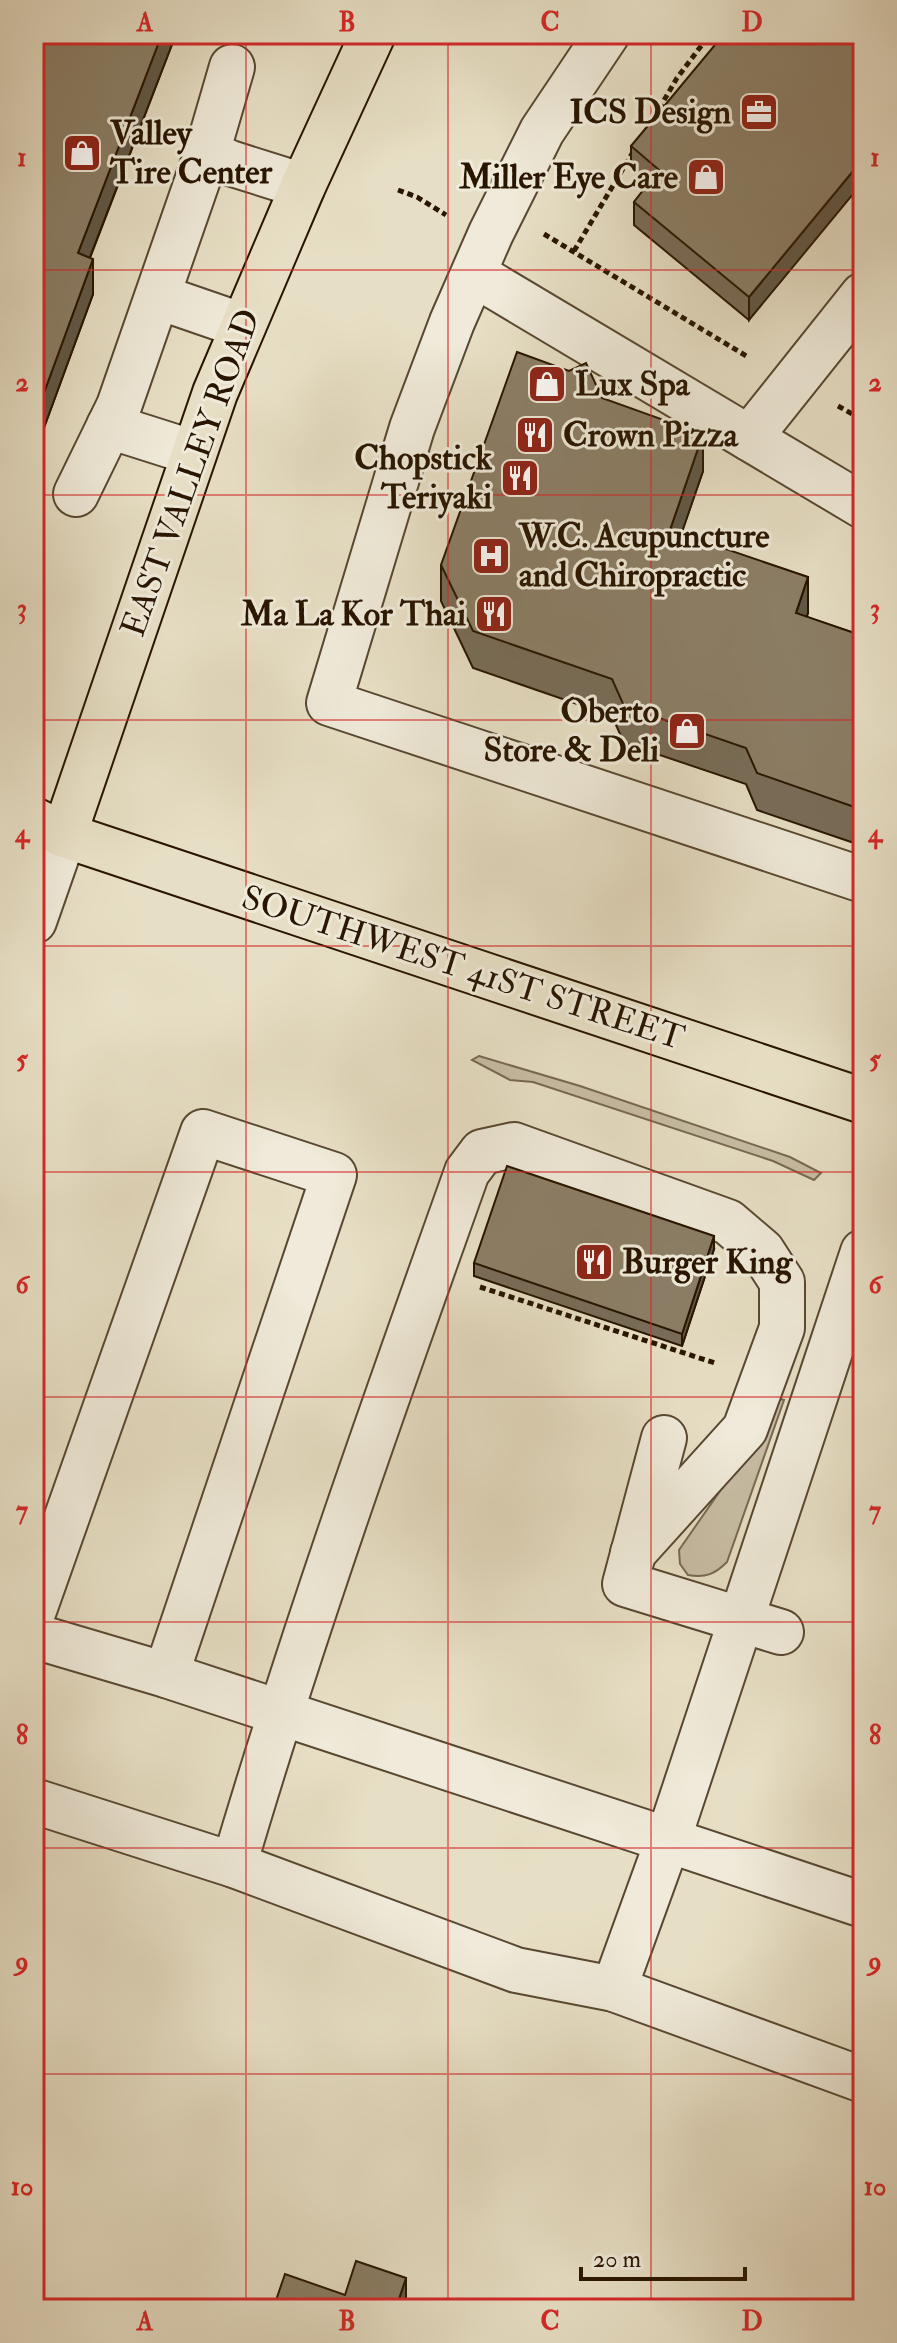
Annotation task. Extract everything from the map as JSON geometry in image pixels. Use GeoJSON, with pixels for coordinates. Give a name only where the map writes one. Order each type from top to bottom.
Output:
{"type":"FeatureCollection","features":[{"type":"Feature","properties":{"kind":"main road","name":"EAST VALLEY ROAD"},"geometry":{"type":"LineString","coordinates":[[44,830],[243,326],[373,34]]}},
{"type":"Feature","properties":{"kind":"main road","name":"SOUTHWEST 41ST STREET"},"geometry":{"type":"LineString","coordinates":[[44,830],[863,1101]]}},
{"type":"Feature","properties":{"kind":"street"},"geometry":{"type":"LineString","coordinates":[[607,34],[542,131],[491,233],[452,322],[412,428],[329,703],[863,880]]}},
{"type":"Feature","properties":{"kind":"street"},"geometry":{"type":"LineString","coordinates":[[76,494],[109,426],[159,297],[232,67]]}},
{"type":"Feature","properties":{"kind":"street"},"geometry":{"type":"LineString","coordinates":[[207,153],[303,186]]}},
{"type":"Feature","properties":{"kind":"street"},"geometry":{"type":"LineString","coordinates":[[474,274],[863,506]]}},
{"type":"Feature","properties":{"kind":"street"},"geometry":{"type":"LineString","coordinates":[[749,438],[863,295]]}},
{"type":"Feature","properties":{"kind":"street"},"geometry":{"type":"LineString","coordinates":[[159,297],[243,326]]}},
{"type":"Feature","properties":{"kind":"street"},"geometry":{"type":"LineString","coordinates":[[109,426],[194,453]]}},
{"type":"Feature","properties":{"kind":"street","name":"EAST VALLEY ROAD"},"geometry":{"type":"LineString","coordinates":[[34,921],[44,830]]}},
{"type":"Feature","properties":{"kind":"street"},"geometry":{"type":"LineString","coordinates":[[34,1610],[203,1132],[334,1175],[166,1675]]}},
{"type":"Feature","properties":{"kind":"street"},"geometry":{"type":"LineString","coordinates":[[234,1865],[279,1711],[404,1349],[467,1172],[482,1152],[514,1145],[728,1222],[762,1251],[782,1282],[782,1328],[745,1429],[633,1553]]}},
{"type":"Feature","properties":{"kind":"street"},"geometry":{"type":"LineString","coordinates":[[614,1989],[668,1840],[761,1626],[863,1252]]}},
{"type":"Feature","properties":{"kind":"street"},"geometry":{"type":"LineString","coordinates":[[664,1438],[625,1584],[761,1626]]}},
{"type":"Feature","properties":{"kind":"street"},"geometry":{"type":"LineString","coordinates":[[34,1636],[279,1711],[863,1905]]}},
{"type":"Feature","properties":{"kind":"street"},"geometry":{"type":"LineString","coordinates":[[34,1801],[234,1865],[516,1970],[614,1989],[863,2080]]}},
{"type":"Feature","properties":{"kind":"path"},"geometry":{"type":"LineString","coordinates":[[646,131],[677,78],[710,34]]}},
{"type":"Feature","properties":{"kind":"path"},"geometry":{"type":"LineString","coordinates":[[574,251],[638,144]]}},
{"type":"Feature","properties":{"kind":"path"},"geometry":{"type":"LineString","coordinates":[[398,190],[417,197],[481,236],[522,222],[863,420]]}},
{"type":"Feature","properties":{"kind":"path"},"geometry":{"type":"LineString","coordinates":[[468,1283],[765,1379]]}},
{"type":"Feature","properties":{"kind":"shaded area"},"geometry":{"type":"Polygon","coordinates":[[[479,1056],[580,1086],[790,1157],[821,1173],[814,1180],[773,1161],[533,1082],[510,1080],[472,1060],[479,1056]]]}},
{"type":"Feature","properties":{"kind":"shaded area"},"geometry":{"type":"Polygon","coordinates":[[[774,1397],[784,1400],[727,1562],[710,1574],[688,1575],[680,1564],[679,1550],[763,1429],[774,1397]]]}},
{"type":"Feature","properties":{"kind":"building","name":"Valley Tire Center"},"geometry":{"type":"Polygon","coordinates":[[[34,34],[162,34],[78,253],[93,259],[38,409],[34,407],[34,34]]]}},
{"type":"Feature","properties":{"kind":"building"},"geometry":{"type":"Polygon","coordinates":[[[724,34],[863,34],[863,159],[749,297],[634,202],[659,170],[631,146],[724,34]]]}},
{"type":"Feature","properties":{"kind":"building"},"geometry":{"type":"Polygon","coordinates":[[[517,352],[569,371],[586,363],[602,398],[703,434],[670,530],[808,577],[796,613],[863,636],[863,810],[757,773],[746,748],[624,706],[612,679],[473,631],[441,565],[517,352]]]}},
{"type":"Feature","properties":{"kind":"building","name":"Burger King"},"geometry":{"type":"Polygon","coordinates":[[[507,1166],[714,1236],[682,1334],[474,1263],[507,1166]]]}},
{"type":"Feature","properties":{"kind":"building"},"geometry":{"type":"Polygon","coordinates":[[[356,2261],[406,2278],[397,2305],[409,2309],[273,2309],[285,2274],[345,2295],[356,2261]]]}},
{"type":"Feature","properties":{"kind":"place","name":"ICS Design"},"geometry":{"type":"Point","coordinates":[759,112]}},
{"type":"Feature","properties":{"kind":"place","name":"Valley Tire Center"},"geometry":{"type":"Point","coordinates":[82,153]}},
{"type":"Feature","properties":{"kind":"place","name":"Miller Eye Care"},"geometry":{"type":"Point","coordinates":[706,177]}},
{"type":"Feature","properties":{"kind":"place","name":"Lux Spa"},"geometry":{"type":"Point","coordinates":[547,384]}},
{"type":"Feature","properties":{"kind":"place","name":"Crown Pizza"},"geometry":{"type":"Point","coordinates":[535,435]}},
{"type":"Feature","properties":{"kind":"place","name":"Chopstick Teriyaki"},"geometry":{"type":"Point","coordinates":[520,478]}},
{"type":"Feature","properties":{"kind":"place","name":"W.C. Acupuncture and Chiropractic"},"geometry":{"type":"Point","coordinates":[491,556]}},
{"type":"Feature","properties":{"kind":"place","name":"Ma La Kor Thai"},"geometry":{"type":"Point","coordinates":[494,614]}},
{"type":"Feature","properties":{"kind":"place","name":"Oberto Store & Deli"},"geometry":{"type":"Point","coordinates":[687,731]}},
{"type":"Feature","properties":{"kind":"place","name":"Burger King"},"geometry":{"type":"Point","coordinates":[594,1262]}}]}
